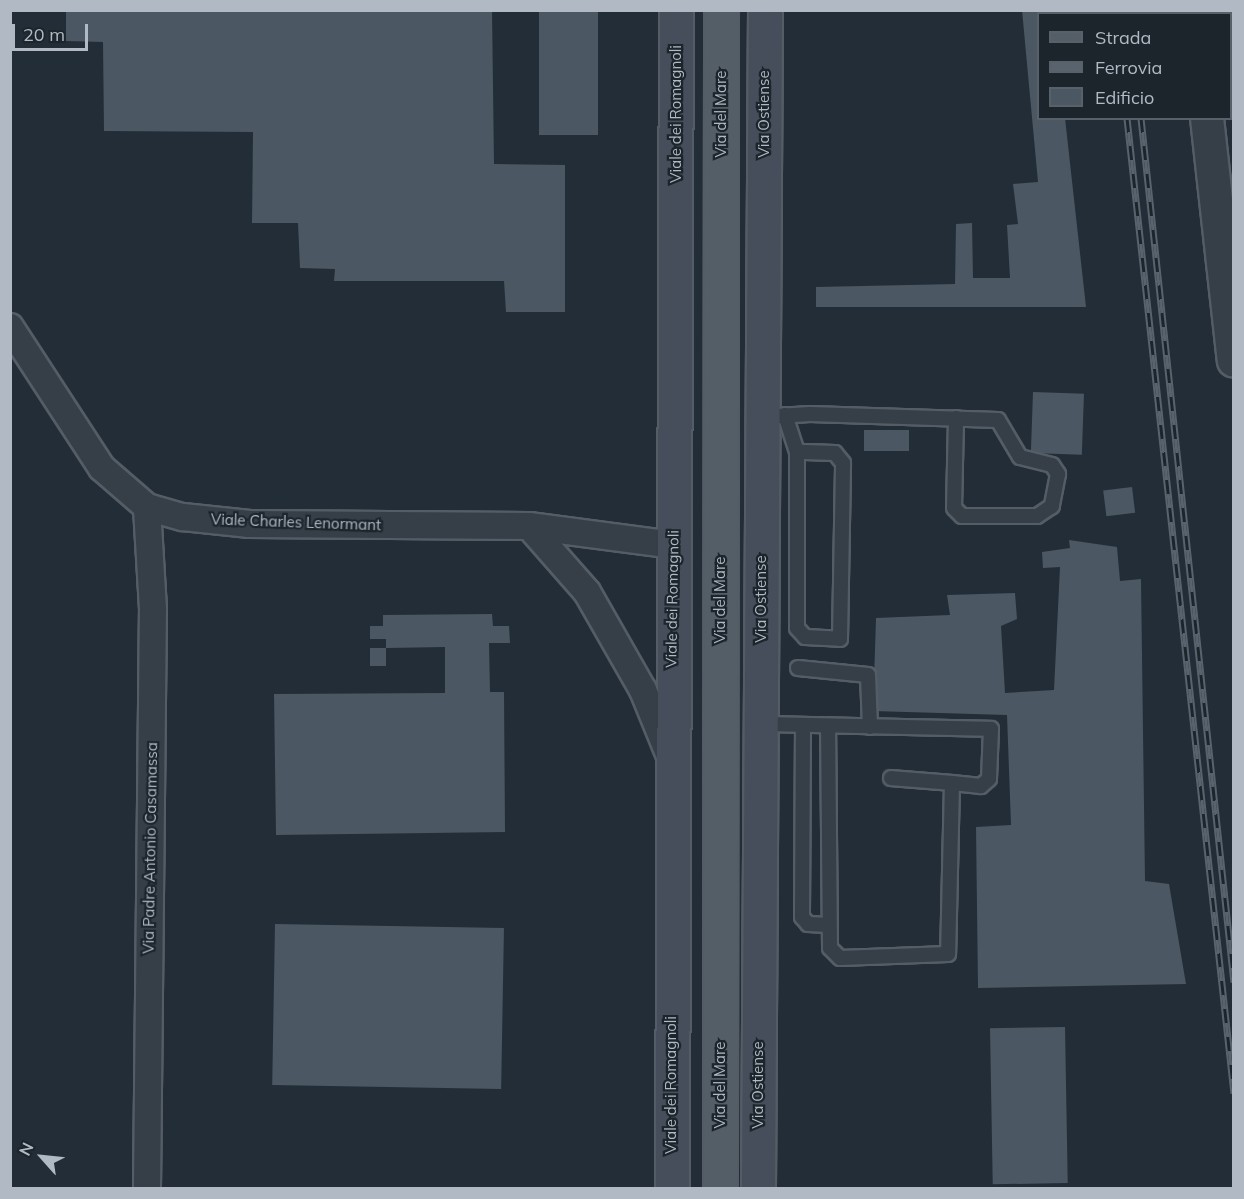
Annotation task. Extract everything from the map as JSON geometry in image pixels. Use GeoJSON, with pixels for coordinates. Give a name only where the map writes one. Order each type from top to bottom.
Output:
{"type":"FeatureCollection","features":[{"type":"Feature","properties":{"kind":"main road","name":"Viale dei Romagnoli"},"geometry":{"type":"LineString","coordinates":[[672,1188],[671,759],[676,10]]}},
{"type":"Feature","properties":{"kind":"main road","name":"Via del Mare"},"geometry":{"type":"LineString","coordinates":[[720,1188],[721,10]]}},
{"type":"Feature","properties":{"kind":"main road","name":"Via Ostiense"},"geometry":{"type":"LineString","coordinates":[[758,1188],[760,724],[774,416],[765,10]]}},
{"type":"Feature","properties":{"kind":"street"},"geometry":{"type":"LineString","coordinates":[[1207,120],[1233,358]]}},
{"type":"Feature","properties":{"kind":"street","name":"Viale Charles Lenormant"},"geometry":{"type":"LineString","coordinates":[[10,327],[102,468],[147,507],[183,517],[250,524],[529,525],[673,545]]}},
{"type":"Feature","properties":{"kind":"street","name":"Via Padre Antonio Casamassa"},"geometry":{"type":"LineString","coordinates":[[147,507],[153,609],[147,1188]]}},
{"type":"Feature","properties":{"kind":"street"},"geometry":{"type":"LineString","coordinates":[[529,525],[587,592],[643,690],[671,759]]}},
{"type":"Feature","properties":{"kind":"lane"},"geometry":{"type":"LineString","coordinates":[[774,416],[956,418],[998,420],[1020,457],[1052,465],[1059,486],[1052,506],[1037,516],[962,516],[954,508],[956,418]]}},
{"type":"Feature","properties":{"kind":"lane"},"geometry":{"type":"LineString","coordinates":[[774,416],[797,452],[797,628],[805,637],[840,639],[843,463],[836,453],[797,452]]}},
{"type":"Feature","properties":{"kind":"lane"},"geometry":{"type":"LineString","coordinates":[[798,668],[868,675],[870,727]]}},
{"type":"Feature","properties":{"kind":"lane"},"geometry":{"type":"LineString","coordinates":[[760,724],[991,729],[989,779],[981,786],[891,778]]}},
{"type":"Feature","properties":{"kind":"lane"},"geometry":{"type":"LineString","coordinates":[[803,725],[802,917],[808,924],[830,925]]}},
{"type":"Feature","properties":{"kind":"lane"},"geometry":{"type":"LineString","coordinates":[[828,726],[830,948],[840,958],[948,954],[952,783]]}},
{"type":"Feature","properties":{"kind":"building"},"geometry":{"type":"Polygon","coordinates":[[[66,10],[492,10],[494,164],[565,165],[565,312],[506,312],[504,281],[334,281],[335,269],[300,268],[298,223],[252,223],[253,132],[104,131],[103,42],[66,41],[66,10]]]}},
{"type":"Feature","properties":{"kind":"building"},"geometry":{"type":"Polygon","coordinates":[[[539,10],[598,10],[598,135],[539,135],[539,10]]]}},
{"type":"Feature","properties":{"kind":"building"},"geometry":{"type":"Polygon","coordinates":[[[1022,10],[1053,10],[1037,12],[1037,120],[1065,120],[1086,307],[816,307],[816,287],[955,284],[956,224],[972,223],[973,278],[1010,278],[1007,225],[1018,224],[1013,184],[1038,182],[1022,10]]]}},
{"type":"Feature","properties":{"kind":"building"},"geometry":{"type":"Polygon","coordinates":[[[1033,392],[1084,394],[1082,455],[1031,453],[1033,392]]]}},
{"type":"Feature","properties":{"kind":"building"},"geometry":{"type":"Polygon","coordinates":[[[864,430],[909,430],[909,451],[864,451],[864,430]]]}},
{"type":"Feature","properties":{"kind":"building"},"geometry":{"type":"Polygon","coordinates":[[[1132,487],[1135,513],[1106,516],[1103,491],[1132,487]]]}},
{"type":"Feature","properties":{"kind":"building"},"geometry":{"type":"Polygon","coordinates":[[[1069,540],[1117,547],[1120,581],[1141,579],[1145,881],[1169,884],[1186,984],[978,988],[976,827],[1011,825],[1007,715],[873,711],[876,618],[950,615],[947,595],[1015,593],[1017,619],[1001,626],[1005,693],[1054,690],[1060,567],[1043,568],[1042,552],[1070,548],[1069,540]]]}},
{"type":"Feature","properties":{"kind":"building"},"geometry":{"type":"Polygon","coordinates":[[[492,614],[493,626],[509,626],[510,643],[489,643],[490,692],[504,692],[505,832],[276,835],[274,694],[445,693],[445,647],[386,648],[386,639],[370,639],[370,626],[383,626],[383,615],[492,614]]]}},
{"type":"Feature","properties":{"kind":"building"},"geometry":{"type":"Polygon","coordinates":[[[370,648],[386,648],[386,666],[370,666],[370,648]]]}},
{"type":"Feature","properties":{"kind":"building"},"geometry":{"type":"Polygon","coordinates":[[[275,924],[504,928],[501,1089],[272,1085],[275,924]]]}},
{"type":"Feature","properties":{"kind":"building"},"geometry":{"type":"Polygon","coordinates":[[[1065,1027],[1068,1183],[993,1184],[990,1028],[1065,1027]]]}},
{"type":"Feature","properties":{"kind":"waterway"},"geometry":{"type":"LineString","coordinates":[[1232,89],[1234,103]]}},
{"type":"Feature","properties":{"kind":"railway"},"geometry":{"type":"LineString","coordinates":[[1127,120],[1234,1093]]}},
{"type":"Feature","properties":{"kind":"railway"},"geometry":{"type":"LineString","coordinates":[[1141,120],[1234,982]]}}]}
